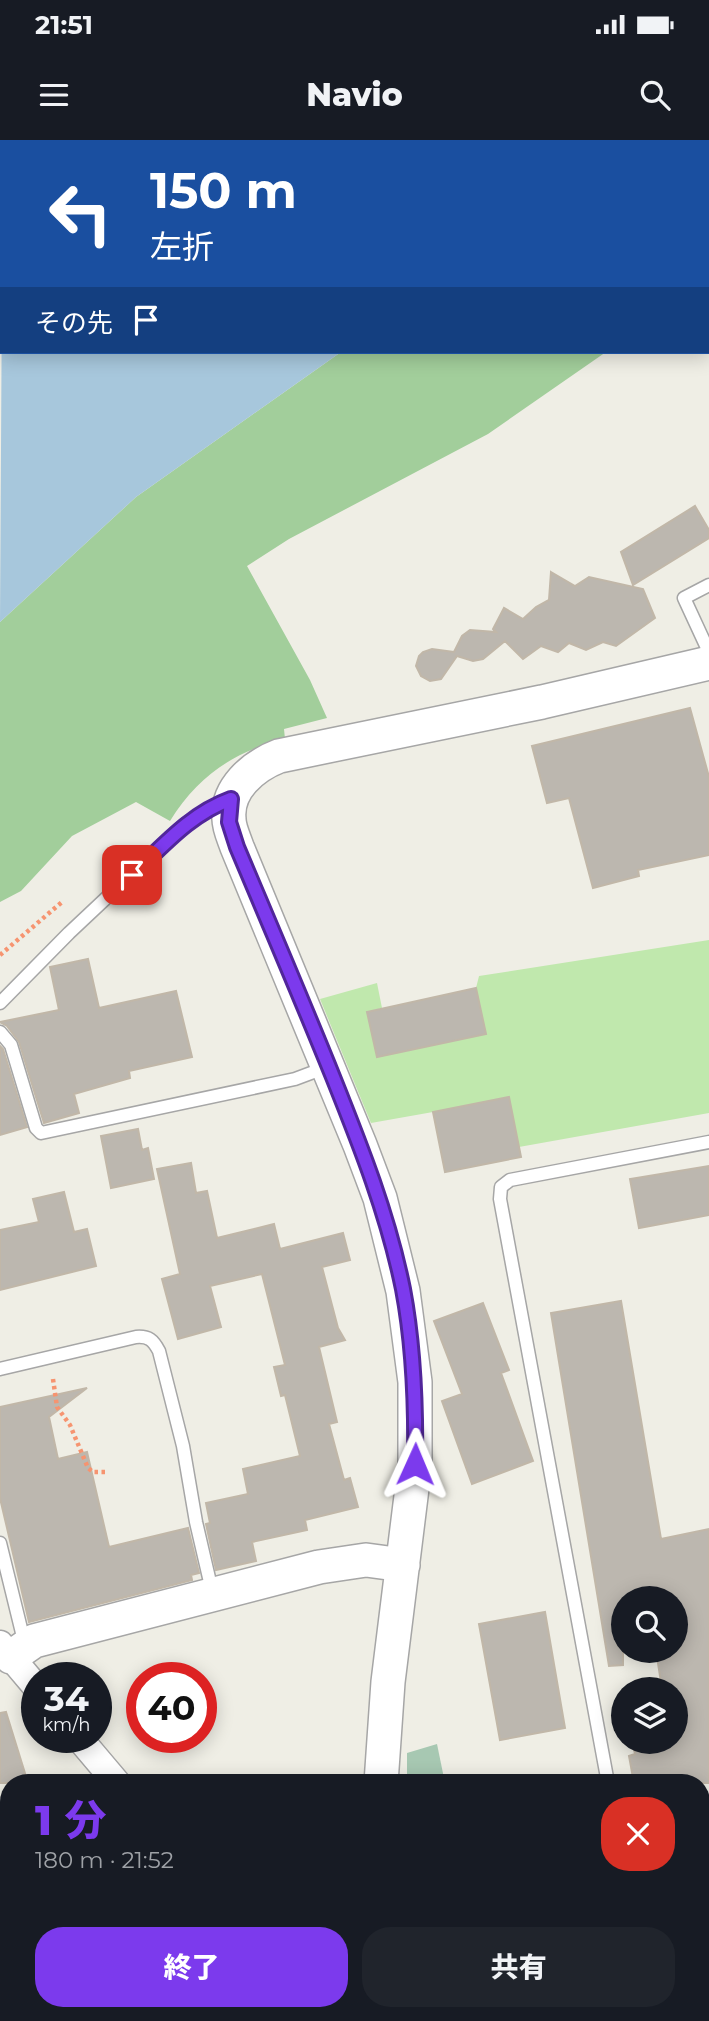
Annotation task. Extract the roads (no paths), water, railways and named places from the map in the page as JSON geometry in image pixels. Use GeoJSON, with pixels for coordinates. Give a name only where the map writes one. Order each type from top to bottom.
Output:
{"type":"FeatureCollection","features":[{"type":"Feature","properties":{"kind":"street"},"geometry":{"type":"LineString","coordinates":[[382,1774],[386,1702],[415,1464],[415,1382],[403,1291],[380,1198],[329,1066],[237,847],[229,822],[231,799],[255,769],[279,756],[542,702],[709,663]]}},
{"type":"Feature","properties":{"kind":"street"},"geometry":{"type":"LineString","coordinates":[[12,1649],[319,1567],[366,1560],[404,1565]]}},
{"type":"Feature","properties":{"kind":"street"},"geometry":{"type":"LineString","coordinates":[[92,1753],[109,1774]]}},
{"type":"Feature","properties":{"kind":"lane"},"geometry":{"type":"LineString","coordinates":[[709,585],[684,598],[709,652]]}},
{"type":"Feature","properties":{"kind":"lane"},"geometry":{"type":"LineString","coordinates":[[0,1003],[69,933],[185,824],[215,805],[231,799]]}},
{"type":"Feature","properties":{"kind":"lane"},"geometry":{"type":"LineString","coordinates":[[0,1032],[10,1045],[36,1128],[41,1133],[295,1079],[329,1066]]}},
{"type":"Feature","properties":{"kind":"lane"},"geometry":{"type":"LineString","coordinates":[[606,1774],[500,1199],[501,1187],[510,1180],[709,1142]]}},
{"type":"Feature","properties":{"kind":"lane"},"geometry":{"type":"LineString","coordinates":[[0,1369],[136,1337],[145,1336],[153,1341],[162,1364],[183,1446],[196,1522],[214,1596]]}},
{"type":"Feature","properties":{"kind":"lane"},"geometry":{"type":"LineString","coordinates":[[0,1543],[12,1649]]}},
{"type":"Feature","properties":{"kind":"water"},"geometry":{"type":"Polygon","coordinates":[[[2,354],[338,354],[136,497],[0,622],[2,354]]]}}]}
